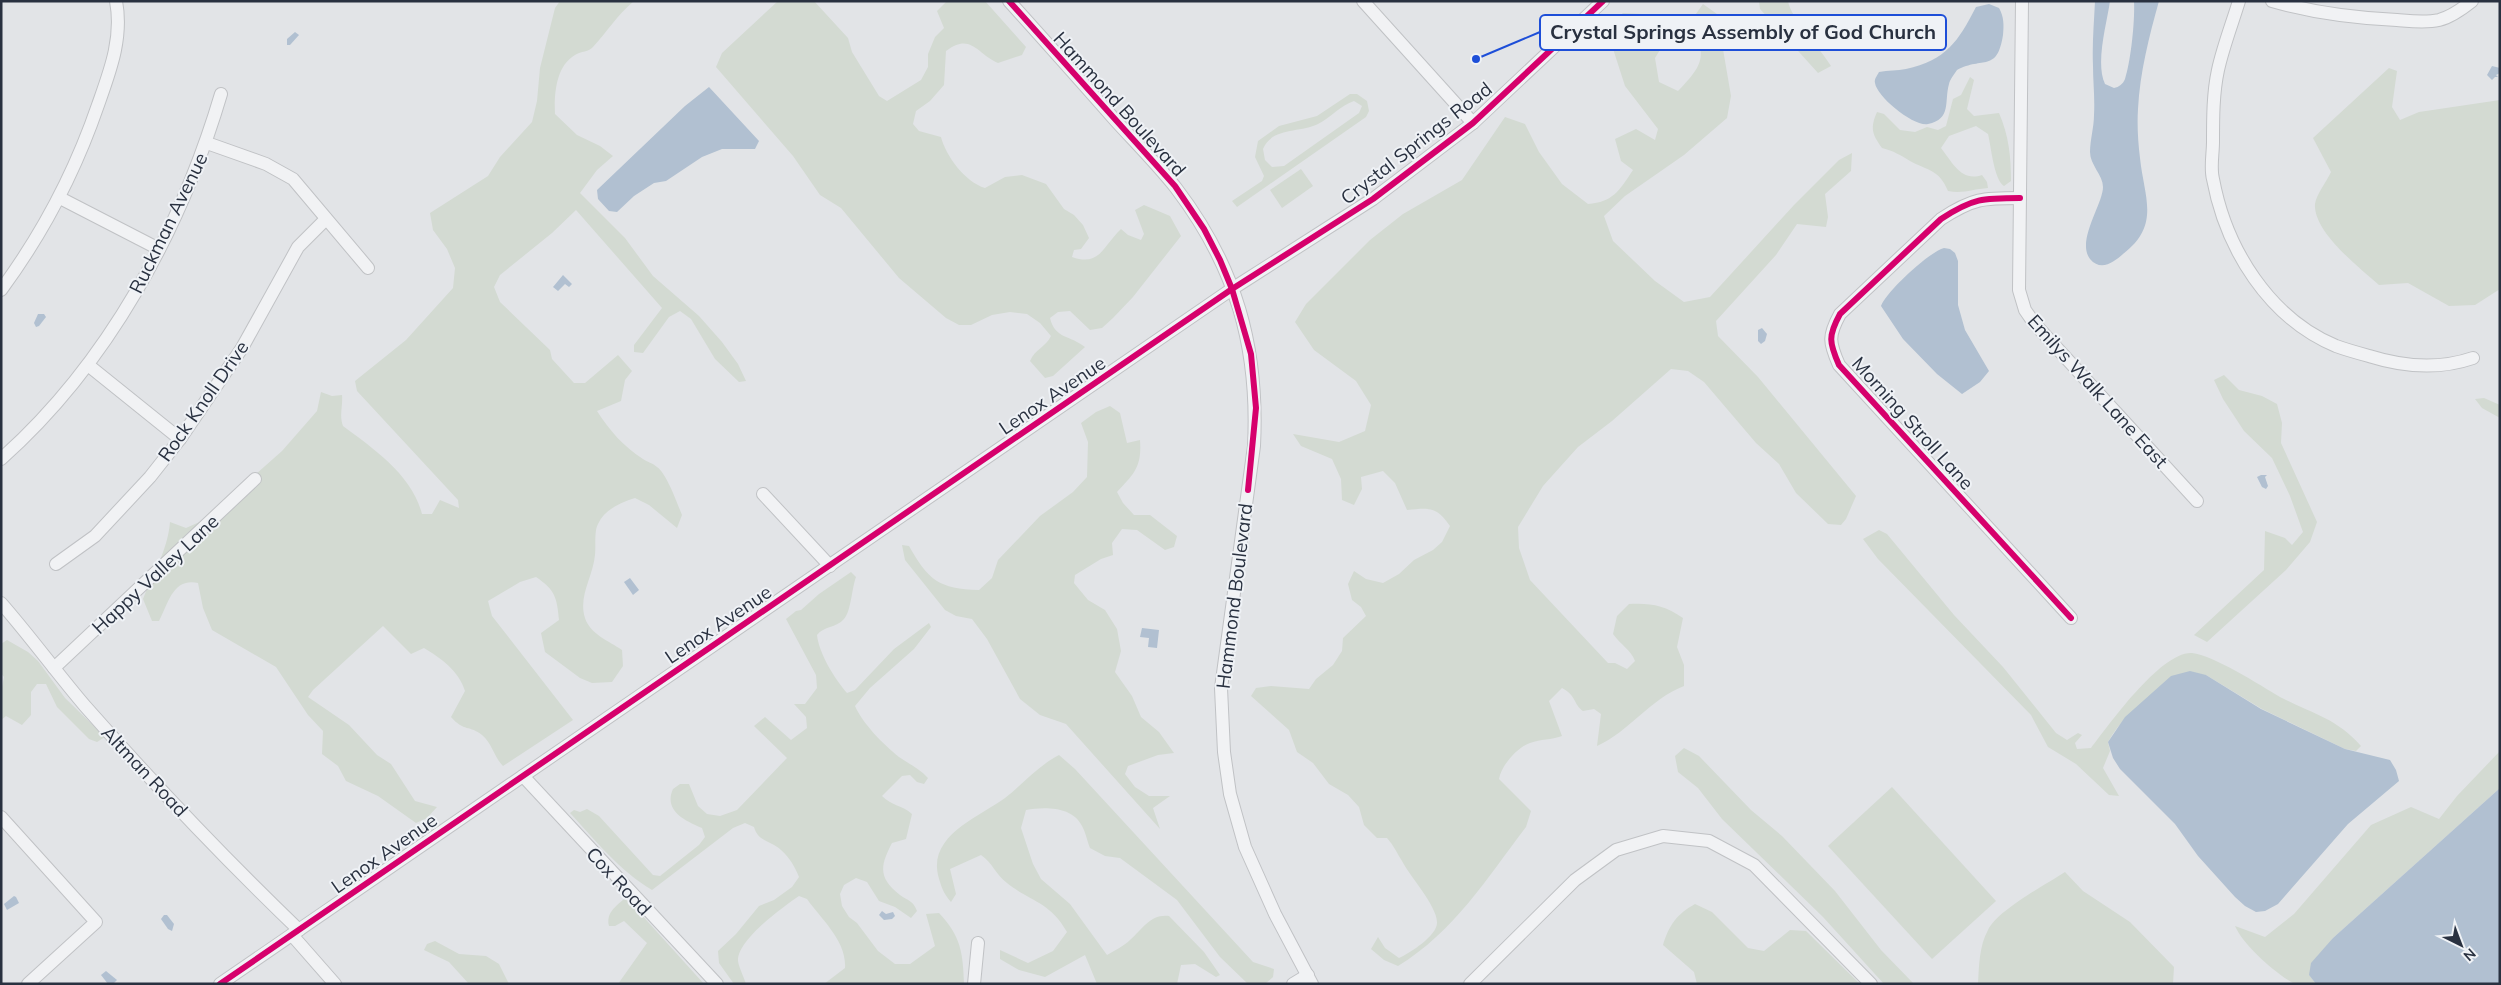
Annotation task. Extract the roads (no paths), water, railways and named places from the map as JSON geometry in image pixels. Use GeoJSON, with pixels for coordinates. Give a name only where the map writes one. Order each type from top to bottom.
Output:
{"type":"FeatureCollection","features":[{"type":"Feature","properties":{"kind":"street"},"geometry":{"type":"LineString","coordinates":[[1,290],[40,233],[78,161],[112,67],[118,27],[116,1]]}},
{"type":"Feature","properties":{"kind":"street","name":"Hammond Boulevard"},"geometry":{"type":"LineString","coordinates":[[1009,1],[1175,186],[1204,229],[1232,289],[1251,354],[1256,408],[1254,446],[1221,688],[1224,752],[1230,794],[1245,846],[1275,914],[1310,980]]}},
{"type":"Feature","properties":{"kind":"street"},"geometry":{"type":"LineString","coordinates":[[1363,1],[1473,123]]}},
{"type":"Feature","properties":{"kind":"street","name":"Crystal Springs Road"},"geometry":{"type":"LineString","coordinates":[[1232,289],[1373,199],[1473,123],[1603,1]]}},
{"type":"Feature","properties":{"kind":"street","name":"Emilys Walk Lane East"},"geometry":{"type":"LineString","coordinates":[[2022,1],[2019,290],[2025,310],[2034,323],[2197,501]]}},
{"type":"Feature","properties":{"kind":"street"},"geometry":{"type":"LineString","coordinates":[[2239,1],[2217,71],[2212,177],[2223,220],[2244,265],[2266,292],[2299,325],[2336,346],[2388,362],[2435,367],[2455,364],[2473,358]]}},
{"type":"Feature","properties":{"kind":"street"},"geometry":{"type":"LineString","coordinates":[[2272,1],[2314,13],[2365,19],[2422,22],[2439,20],[2458,11],[2472,1]]}},
{"type":"Feature","properties":{"kind":"street","name":"Ruckman Avenue"},"geometry":{"type":"LineString","coordinates":[[1,459],[40,420],[88,365],[132,297],[159,249],[206,143],[221,94]]}},
{"type":"Feature","properties":{"kind":"street"},"geometry":{"type":"LineString","coordinates":[[206,143],[281,171],[292,179],[368,268]]}},
{"type":"Feature","properties":{"kind":"street"},"geometry":{"type":"LineString","coordinates":[[60,198],[159,249]]}},
{"type":"Feature","properties":{"kind":"street","name":"Morning Stroll Lane"},"geometry":{"type":"LineString","coordinates":[[2020,198],[1984,198],[1960,206],[1941,219],[1840,314],[1830,331],[1831,347],[1839,365],[2071,618]]}},
{"type":"Feature","properties":{"kind":"street","name":"Rock Knoll Drive"},"geometry":{"type":"LineString","coordinates":[[56,564],[94,536],[144,484],[180,439],[242,348],[298,247],[326,219]]}},
{"type":"Feature","properties":{"kind":"street","name":"Lenox Avenue"},"geometry":{"type":"LineString","coordinates":[[220,984],[1232,289]]}},
{"type":"Feature","properties":{"kind":"street"},"geometry":{"type":"LineString","coordinates":[[88,365],[180,439]]}},
{"type":"Feature","properties":{"kind":"street","name":"Happy Valley Lane"},"geometry":{"type":"LineString","coordinates":[[54,668],[255,480]]}},
{"type":"Feature","properties":{"kind":"street"},"geometry":{"type":"LineString","coordinates":[[763,494],[830,566]]}},
{"type":"Feature","properties":{"kind":"street","name":"Altman Road"},"geometry":{"type":"LineString","coordinates":[[1,603],[84,705],[296,932],[336,984]]}},
{"type":"Feature","properties":{"kind":"street","name":"Cox Road"},"geometry":{"type":"LineString","coordinates":[[523,776],[717,984]]}},
{"type":"Feature","properties":{"kind":"street"},"geometry":{"type":"LineString","coordinates":[[1,817],[96,922],[28,984]]}},
{"type":"Feature","properties":{"kind":"street"},"geometry":{"type":"LineString","coordinates":[[1470,984],[1575,880],[1616,850],[1663,836],[1709,841],[1754,865],[1871,984]]}},
{"type":"Feature","properties":{"kind":"street"},"geometry":{"type":"LineString","coordinates":[[974,984],[978,943]]}},
{"type":"Feature","properties":{"kind":"street"},"geometry":{"type":"LineString","coordinates":[[1293,984],[1310,980]]}},
{"type":"Feature","properties":{"kind":"water"},"geometry":{"type":"Polygon","coordinates":[[[2095,1],[2110,1],[2101,54],[2101,65],[2105,84],[2114,88],[2123,82],[2127,71],[2132,40],[2134,1],[2159,1],[2148,41],[2138,109],[2138,140],[2146,198],[2146,221],[2135,243],[2116,260],[2103,265],[2094,263],[2090,259],[2086,243],[2103,187],[2090,152],[2094,120],[2093,50],[2095,1]]]}},
{"type":"Feature","properties":{"kind":"water"},"geometry":{"type":"Polygon","coordinates":[[[1989,4],[1999,8],[2003,21],[2003,35],[1997,55],[1988,61],[1957,70],[1950,82],[1946,109],[1941,118],[1936,122],[1922,124],[1897,110],[1882,96],[1875,82],[1879,72],[1903,70],[1920,65],[1941,55],[1956,40],[1976,7],[1989,4]]]}},
{"type":"Feature","properties":{"kind":"water"},"geometry":{"type":"Polygon","coordinates":[[[295,32],[299,35],[290,45],[287,45],[287,39],[295,32]]]}},
{"type":"Feature","properties":{"kind":"water"},"geometry":{"type":"Polygon","coordinates":[[[2492,66],[2500,68],[2500,73],[2496,75],[2498,77],[2492,80],[2487,75],[2492,66]]]}},
{"type":"Feature","properties":{"kind":"water"},"geometry":{"type":"Polygon","coordinates":[[[709,87],[759,141],[755,149],[722,149],[702,157],[666,181],[654,183],[634,196],[617,212],[609,211],[598,199],[597,190],[685,106],[709,87]]]}},
{"type":"Feature","properties":{"kind":"water"},"geometry":{"type":"Polygon","coordinates":[[[1944,248],[1950,249],[1955,253],[1958,261],[1958,305],[1965,330],[1989,371],[1980,382],[1962,394],[1937,374],[1903,339],[1881,306],[1891,291],[1909,273],[1937,251],[1944,248]]]}},
{"type":"Feature","properties":{"kind":"water"},"geometry":{"type":"Polygon","coordinates":[[[563,275],[572,284],[569,287],[565,284],[558,291],[553,287],[563,275]]]}},
{"type":"Feature","properties":{"kind":"water"},"geometry":{"type":"Polygon","coordinates":[[[38,314],[44,314],[46,317],[36,327],[34,323],[38,314]]]}},
{"type":"Feature","properties":{"kind":"water"},"geometry":{"type":"Polygon","coordinates":[[[1762,328],[1767,334],[1765,341],[1761,344],[1758,341],[1758,330],[1762,328]]]}},
{"type":"Feature","properties":{"kind":"water"},"geometry":{"type":"Polygon","coordinates":[[[2267,475],[2265,477],[2268,486],[2266,489],[2262,487],[2257,477],[2267,475]]]}},
{"type":"Feature","properties":{"kind":"water"},"geometry":{"type":"Polygon","coordinates":[[[630,578],[639,590],[633,595],[624,582],[630,578]]]}},
{"type":"Feature","properties":{"kind":"water"},"geometry":{"type":"Polygon","coordinates":[[[1142,628],[1159,630],[1157,648],[1148,647],[1149,638],[1140,637],[1142,628]]]}},
{"type":"Feature","properties":{"kind":"water"},"geometry":{"type":"Polygon","coordinates":[[[2190,671],[2206,675],[2261,709],[2345,749],[2390,760],[2396,770],[2399,781],[2348,824],[2278,904],[2265,911],[2256,912],[2245,906],[2235,897],[2198,856],[2175,824],[2120,769],[2113,758],[2108,742],[2125,717],[2171,676],[2190,671]]]}},
{"type":"Feature","properties":{"kind":"water"},"geometry":{"type":"Polygon","coordinates":[[[2500,788],[2500,984],[2316,984],[2309,975],[2311,963],[2333,938],[2500,788]]]}},
{"type":"Feature","properties":{"kind":"water"},"geometry":{"type":"Polygon","coordinates":[[[14,896],[19,903],[7,910],[4,904],[14,896]]]}},
{"type":"Feature","properties":{"kind":"water"},"geometry":{"type":"Polygon","coordinates":[[[882,911],[886,914],[893,912],[895,916],[892,919],[884,920],[879,915],[882,911]]]}},
{"type":"Feature","properties":{"kind":"water"},"geometry":{"type":"Polygon","coordinates":[[[164,915],[167,915],[174,924],[172,931],[168,929],[161,919],[164,915]]]}},
{"type":"Feature","properties":{"kind":"water"},"geometry":{"type":"Polygon","coordinates":[[[106,971],[117,980],[113,984],[108,984],[101,975],[106,971]]]}},
{"type":"Feature","properties":{"kind":"place","name":"Crystal Springs Assembly of God Church"},"geometry":{"type":"Point","coordinates":[1476,59]}}]}
